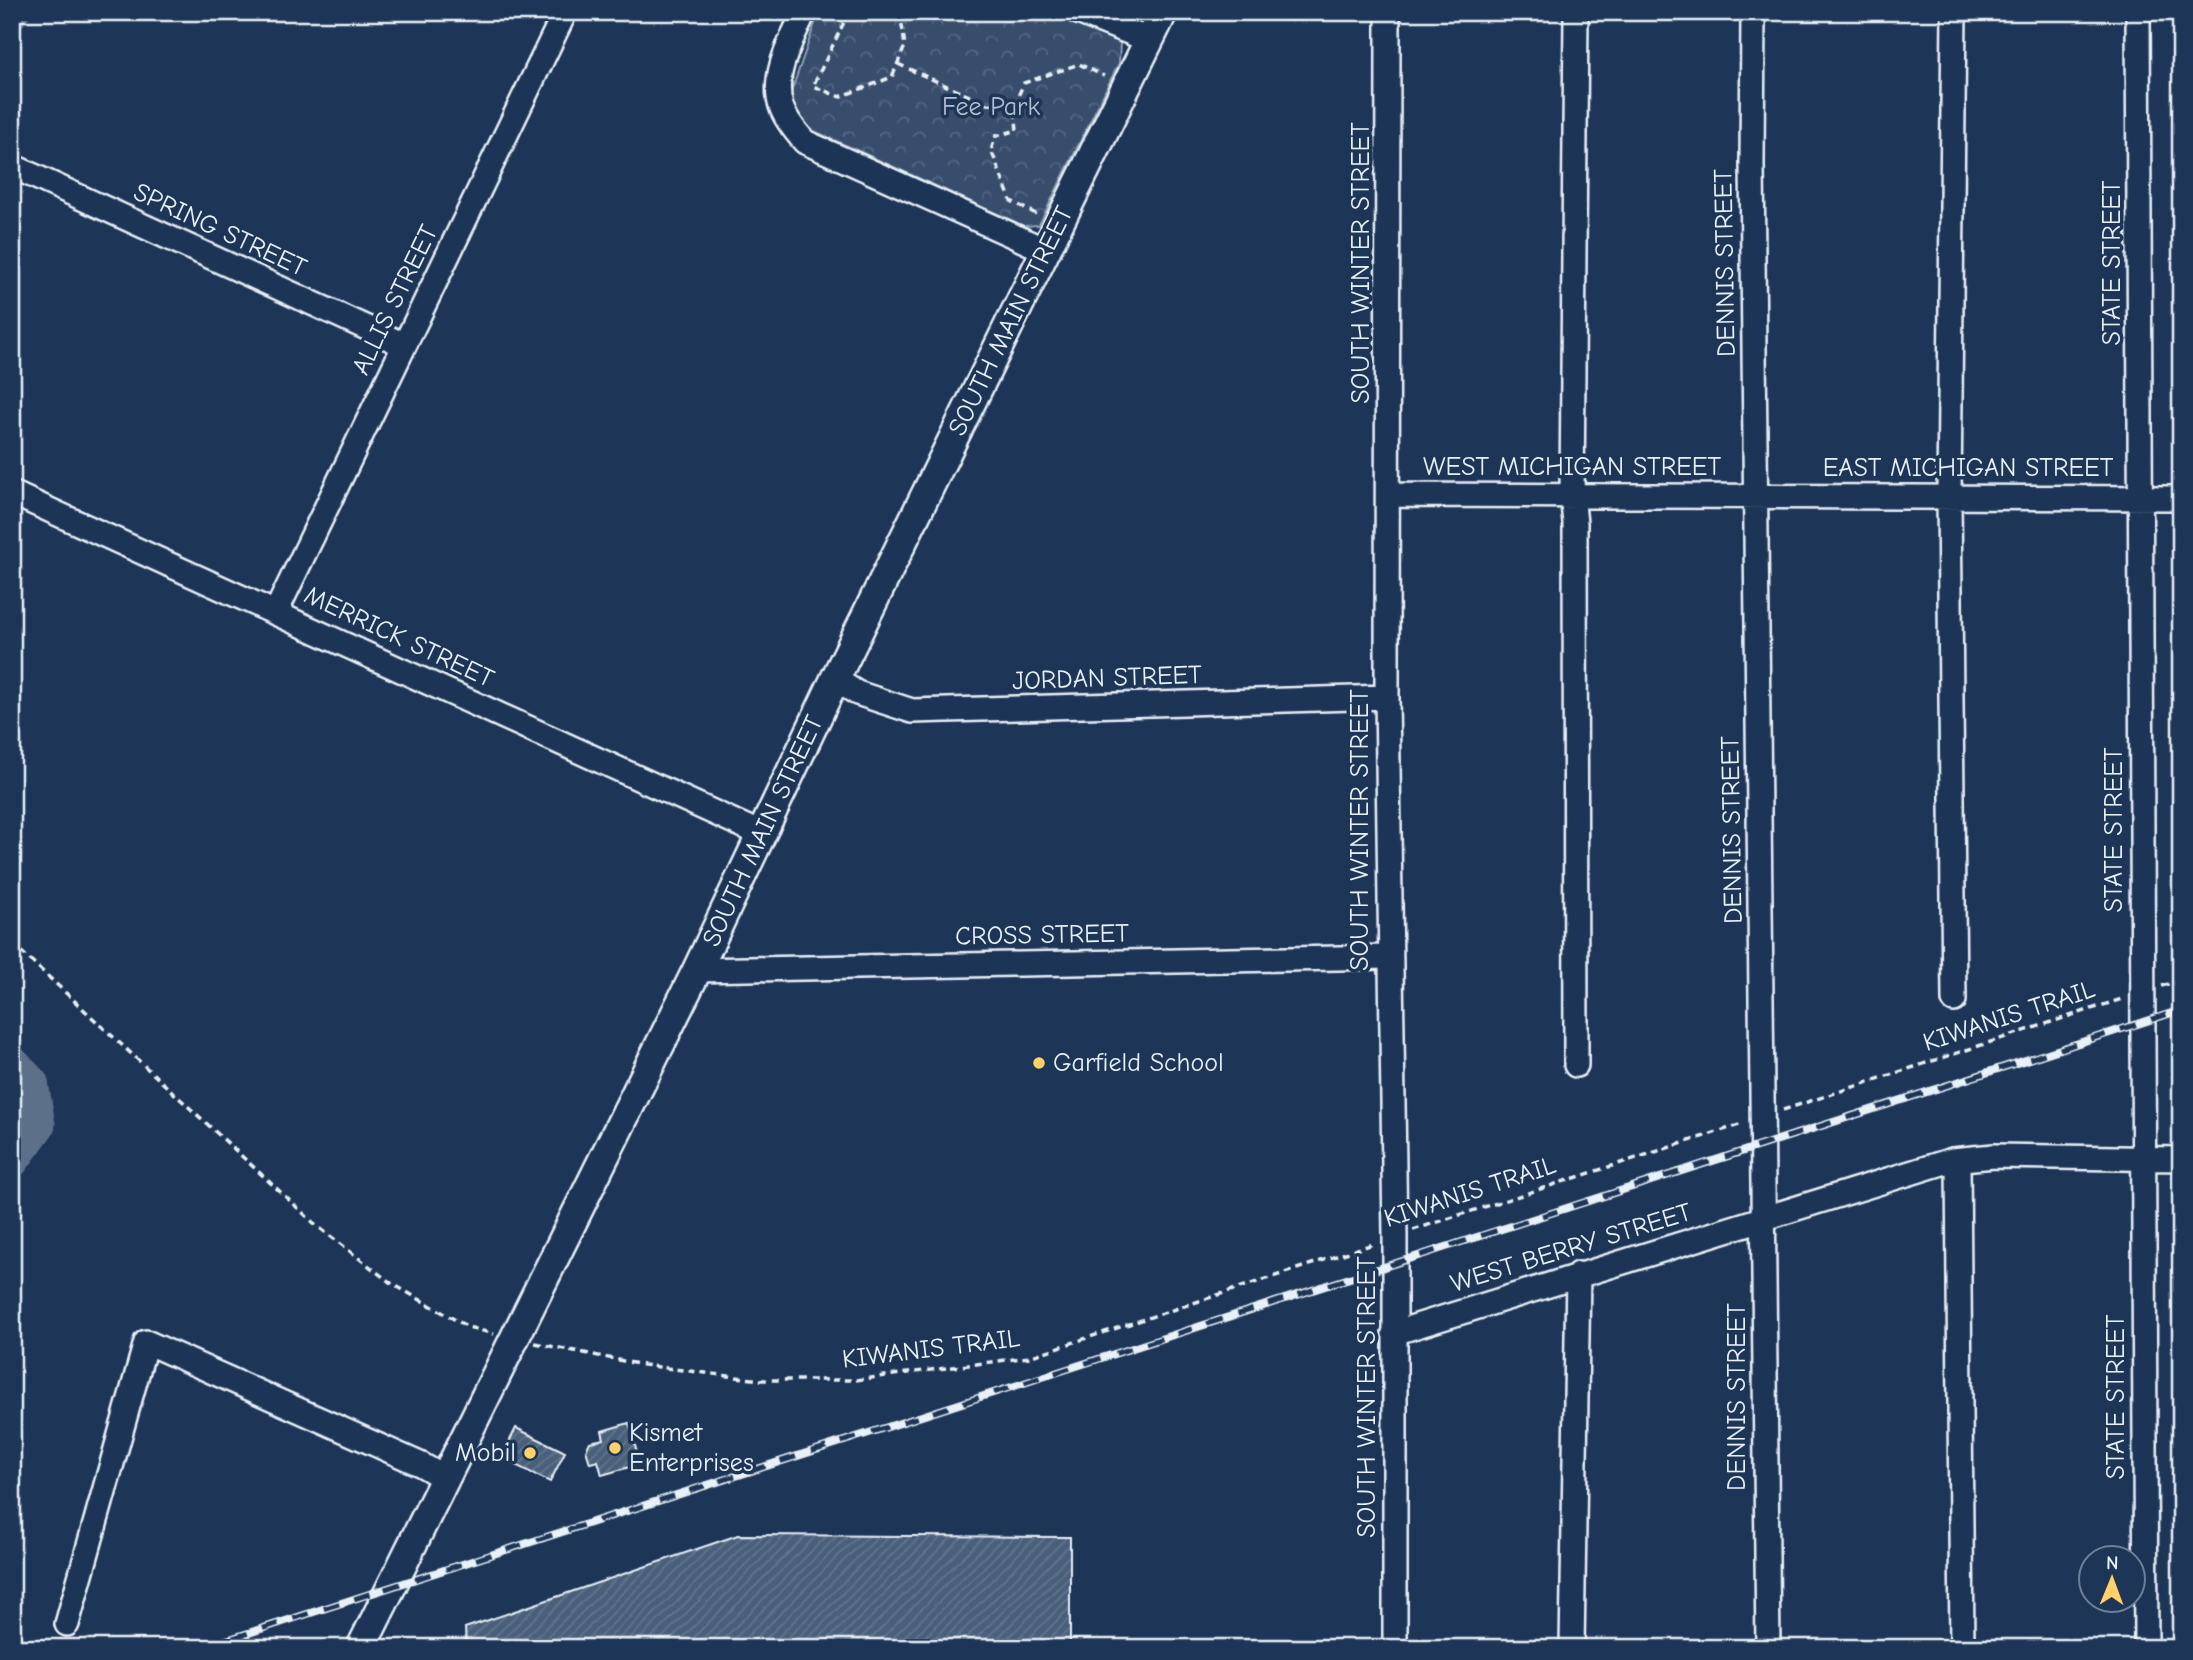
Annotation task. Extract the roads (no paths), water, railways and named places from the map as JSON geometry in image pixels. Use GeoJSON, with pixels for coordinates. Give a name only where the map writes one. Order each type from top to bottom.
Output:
{"type":"FeatureCollection","features":[{"type":"Feature","properties":{"kind":"main road","name":"SOUTH MAIN STREET"},"geometry":{"type":"LineString","coordinates":[[360,1648],[697,970],[835,679],[1163,12]]}},
{"type":"Feature","properties":{"kind":"street","name":"ALLIS STREET"},"geometry":{"type":"LineString","coordinates":[[276,612],[565,12]]}},
{"type":"Feature","properties":{"kind":"street"},"geometry":{"type":"LineString","coordinates":[[804,12],[788,46],[779,83],[781,106],[804,142],[1045,250]]}},
{"type":"Feature","properties":{"kind":"street"},"geometry":{"type":"LineString","coordinates":[[1078,12],[1149,40]]}},
{"type":"Feature","properties":{"kind":"street","name":"SOUTH WINTER STREET"},"geometry":{"type":"LineString","coordinates":[[1388,12],[1387,697],[1395,1236],[1395,1648]]}},
{"type":"Feature","properties":{"kind":"street"},"geometry":{"type":"LineString","coordinates":[[1576,12],[1572,495],[1575,523],[1576,1065]]}},
{"type":"Feature","properties":{"kind":"street","name":"DENNIS STREET"},"geometry":{"type":"LineString","coordinates":[[1753,12],[1768,1648]]}},
{"type":"Feature","properties":{"kind":"street"},"geometry":{"type":"LineString","coordinates":[[1954,12],[1949,496],[1954,1000]]}},
{"type":"Feature","properties":{"kind":"street","name":"STATE STREET"},"geometry":{"type":"LineString","coordinates":[[2138,12],[2146,1648]]}},
{"type":"Feature","properties":{"kind":"street","name":"SPRING STREET"},"geometry":{"type":"LineString","coordinates":[[12,166],[404,345]]}},
{"type":"Feature","properties":{"kind":"street","name":"MERRICK STREET"},"geometry":{"type":"LineString","coordinates":[[12,493],[761,834]]}},
{"type":"Feature","properties":{"kind":"street","name":"WEST MICHIGAN STREET"},"geometry":{"type":"LineString","coordinates":[[1389,495],[1756,495]]}},
{"type":"Feature","properties":{"kind":"street","name":"EAST MICHIGAN STREET"},"geometry":{"type":"LineString","coordinates":[[1756,495],[2181,498]]}},
{"type":"Feature","properties":{"kind":"street","name":"JORDAN STREET"},"geometry":{"type":"LineString","coordinates":[[835,679],[857,693],[912,711],[1387,697]]}},
{"type":"Feature","properties":{"kind":"street","name":"CROSS STREET"},"geometry":{"type":"LineString","coordinates":[[697,970],[1389,957]]}},
{"type":"Feature","properties":{"kind":"street","name":"WEST BERRY STREET"},"geometry":{"type":"LineString","coordinates":[[1394,1333],[1918,1168],[1994,1156],[2181,1158]]}},
{"type":"Feature","properties":{"kind":"street"},"geometry":{"type":"LineString","coordinates":[[1958,1160],[1962,1648]]}},
{"type":"Feature","properties":{"kind":"street"},"geometry":{"type":"LineString","coordinates":[[1572,1648],[1578,1274]]}},
{"type":"Feature","properties":{"kind":"street"},"geometry":{"type":"LineString","coordinates":[[67,1624],[146,1342],[422,1465],[446,1479]]}},
{"type":"Feature","properties":{"kind":"waterway"},"geometry":{"type":"LineString","coordinates":[[12,1062],[32,1083],[39,1125],[12,1162]]}},
{"type":"Feature","properties":{"kind":"railway"},"geometry":{"type":"LineString","coordinates":[[202,1648],[2181,1010]]}},
{"type":"Feature","properties":{"kind":"place","name":"Garfield School"},"geometry":{"type":"Point","coordinates":[1039,1063]}},
{"type":"Feature","properties":{"kind":"place","name":"Kismet Enterprises"},"geometry":{"type":"Point","coordinates":[615,1448]}},
{"type":"Feature","properties":{"kind":"place","name":"Mobil"},"geometry":{"type":"Point","coordinates":[530,1453]}},
{"type":"Feature","properties":{"kind":"park label","name":"Fee Park"},"geometry":{"type":"Point","coordinates":[991,107]}}]}
